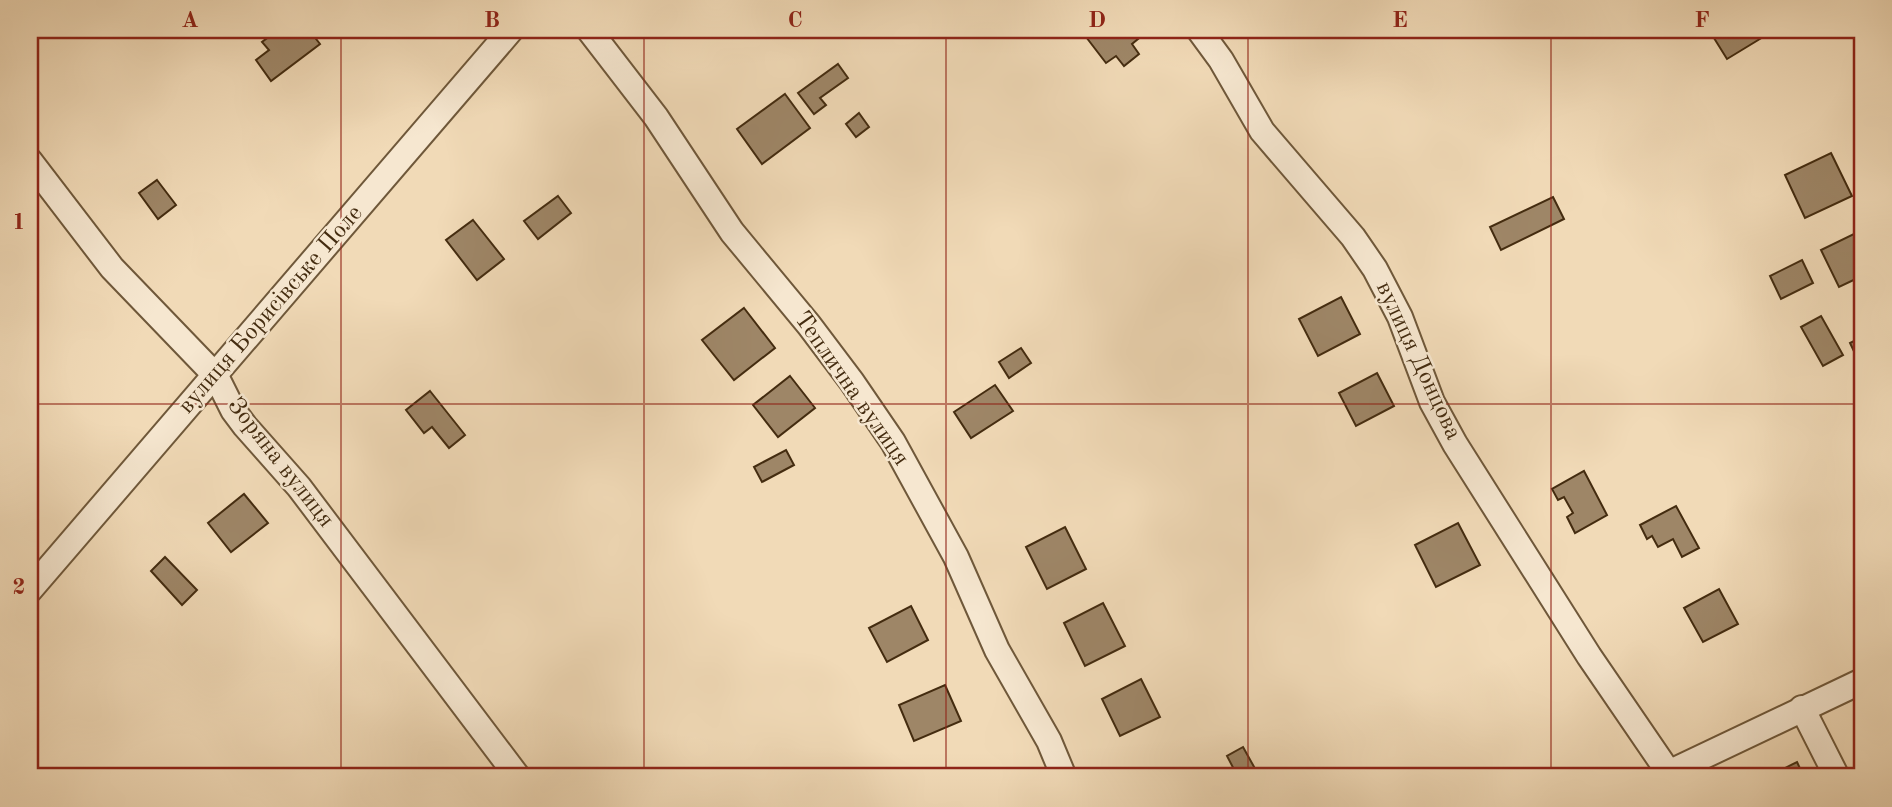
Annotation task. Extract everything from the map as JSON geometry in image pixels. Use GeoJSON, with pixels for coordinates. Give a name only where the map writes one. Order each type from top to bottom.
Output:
{"type":"FeatureCollection","features":[{"type":"Feature","properties":{"kind":"street","name":"вулиця Борисівське Поле"},"geometry":{"type":"LineString","coordinates":[[30,590],[511,30]]}},
{"type":"Feature","properties":{"kind":"street","name":"Теплична вулиця"},"geometry":{"type":"LineString","coordinates":[[589,30],[656,117],[732,232],[845,372],[893,442],[956,557],[997,650],[1049,741],[1064,777]]}},
{"type":"Feature","properties":{"kind":"street","name":"вулиця Донцова"},"geometry":{"type":"LineString","coordinates":[[1199,30],[1221,60],[1262,131],[1353,237],[1375,269],[1400,317],[1432,402],[1455,444],[1665,775]]}},
{"type":"Feature","properties":{"kind":"street","name":"Зоряна вулиця"},"geometry":{"type":"LineString","coordinates":[[30,161],[112,268],[216,376],[233,410],[245,426],[299,487],[518,777]]}},
{"type":"Feature","properties":{"kind":"street"},"geometry":{"type":"LineString","coordinates":[[1665,775],[1862,681]]}},
{"type":"Feature","properties":{"kind":"street"},"geometry":{"type":"LineString","coordinates":[[1802,708],[1837,777]]}},
{"type":"Feature","properties":{"kind":"building"},"geometry":{"type":"Polygon","coordinates":[[[278,30],[281,35],[288,30],[309,30],[320,44],[271,81],[256,60],[269,50],[262,42],[278,30]]]}},
{"type":"Feature","properties":{"kind":"building"},"geometry":{"type":"Polygon","coordinates":[[[1087,30],[1141,30],[1144,34],[1132,44],[1139,54],[1124,66],[1116,56],[1106,63],[1083,33],[1087,30]]]}},
{"type":"Feature","properties":{"kind":"building"},"geometry":{"type":"Polygon","coordinates":[[[1709,30],[1765,30],[1768,34],[1727,59],[1709,30]]]}},
{"type":"Feature","properties":{"kind":"building"},"geometry":{"type":"Polygon","coordinates":[[[838,64],[848,78],[820,98],[826,105],[814,114],[798,93],[838,64]]]}},
{"type":"Feature","properties":{"kind":"building"},"geometry":{"type":"Polygon","coordinates":[[[785,94],[810,128],[762,164],[737,129],[785,94]]]}},
{"type":"Feature","properties":{"kind":"building"},"geometry":{"type":"Polygon","coordinates":[[[859,113],[869,127],[856,137],[846,124],[859,113]]]}},
{"type":"Feature","properties":{"kind":"building"},"geometry":{"type":"Polygon","coordinates":[[[1831,153],[1852,196],[1805,218],[1785,175],[1831,153]]]}},
{"type":"Feature","properties":{"kind":"building"},"geometry":{"type":"Polygon","coordinates":[[[157,180],[176,205],[158,219],[139,193],[157,180]]]}},
{"type":"Feature","properties":{"kind":"building"},"geometry":{"type":"Polygon","coordinates":[[[558,196],[571,213],[538,239],[524,221],[558,196]]]}},
{"type":"Feature","properties":{"kind":"building"},"geometry":{"type":"Polygon","coordinates":[[[1553,197],[1564,219],[1501,250],[1490,227],[1553,197]]]}},
{"type":"Feature","properties":{"kind":"building"},"geometry":{"type":"Polygon","coordinates":[[[473,220],[504,259],[477,280],[446,240],[473,220]]]}},
{"type":"Feature","properties":{"kind":"building"},"geometry":{"type":"Polygon","coordinates":[[[1862,230],[1862,276],[1839,287],[1821,250],[1862,230]]]}},
{"type":"Feature","properties":{"kind":"building"},"geometry":{"type":"Polygon","coordinates":[[[1802,260],[1813,283],[1781,299],[1770,276],[1802,260]]]}},
{"type":"Feature","properties":{"kind":"building"},"geometry":{"type":"Polygon","coordinates":[[[1341,297],[1360,334],[1318,356],[1299,319],[1341,297]]]}},
{"type":"Feature","properties":{"kind":"building"},"geometry":{"type":"Polygon","coordinates":[[[744,308],[775,348],[734,380],[702,340],[744,308]]]}},
{"type":"Feature","properties":{"kind":"building"},"geometry":{"type":"Polygon","coordinates":[[[1821,316],[1843,355],[1823,366],[1801,327],[1821,316]]]}},
{"type":"Feature","properties":{"kind":"building"},"geometry":{"type":"Polygon","coordinates":[[[1862,337],[1862,364],[1860,364],[1850,343],[1862,337]]]}},
{"type":"Feature","properties":{"kind":"building"},"geometry":{"type":"Polygon","coordinates":[[[1021,348],[1031,363],[1009,378],[999,362],[1021,348]]]}},
{"type":"Feature","properties":{"kind":"building"},"geometry":{"type":"Polygon","coordinates":[[[1377,373],[1394,406],[1356,426],[1339,393],[1377,373]]]}},
{"type":"Feature","properties":{"kind":"building"},"geometry":{"type":"Polygon","coordinates":[[[790,376],[815,408],[778,437],[753,405],[790,376]]]}},
{"type":"Feature","properties":{"kind":"building"},"geometry":{"type":"Polygon","coordinates":[[[995,385],[1013,411],[971,438],[954,412],[995,385]]]}},
{"type":"Feature","properties":{"kind":"building"},"geometry":{"type":"Polygon","coordinates":[[[430,391],[465,435],[449,448],[432,427],[424,433],[406,410],[430,391]]]}},
{"type":"Feature","properties":{"kind":"building"},"geometry":{"type":"Polygon","coordinates":[[[786,450],[794,465],[762,482],[754,467],[786,450]]]}},
{"type":"Feature","properties":{"kind":"building"},"geometry":{"type":"Polygon","coordinates":[[[1584,471],[1607,515],[1575,533],[1567,517],[1573,513],[1564,497],[1558,500],[1552,489],[1584,471]]]}},
{"type":"Feature","properties":{"kind":"building"},"geometry":{"type":"Polygon","coordinates":[[[244,494],[268,523],[231,552],[208,523],[244,494]]]}},
{"type":"Feature","properties":{"kind":"building"},"geometry":{"type":"Polygon","coordinates":[[[1676,506],[1699,548],[1682,557],[1673,539],[1658,547],[1652,536],[1647,539],[1640,525],[1676,506]]]}},
{"type":"Feature","properties":{"kind":"building"},"geometry":{"type":"Polygon","coordinates":[[[1458,523],[1480,565],[1436,587],[1415,545],[1458,523]]]}},
{"type":"Feature","properties":{"kind":"building"},"geometry":{"type":"Polygon","coordinates":[[[1065,527],[1086,569],[1047,589],[1026,547],[1065,527]]]}},
{"type":"Feature","properties":{"kind":"building"},"geometry":{"type":"Polygon","coordinates":[[[165,557],[197,590],[182,605],[151,571],[165,557]]]}},
{"type":"Feature","properties":{"kind":"building"},"geometry":{"type":"Polygon","coordinates":[[[1719,589],[1738,624],[1703,642],[1684,608],[1719,589]]]}},
{"type":"Feature","properties":{"kind":"building"},"geometry":{"type":"Polygon","coordinates":[[[1103,603],[1125,646],[1085,666],[1064,623],[1103,603]]]}},
{"type":"Feature","properties":{"kind":"building"},"geometry":{"type":"Polygon","coordinates":[[[911,606],[928,640],[887,662],[869,628],[911,606]]]}},
{"type":"Feature","properties":{"kind":"building"},"geometry":{"type":"Polygon","coordinates":[[[1141,679],[1160,717],[1120,736],[1102,699],[1141,679]]]}},
{"type":"Feature","properties":{"kind":"building"},"geometry":{"type":"Polygon","coordinates":[[[945,685],[961,721],[914,741],[899,705],[945,685]]]}},
{"type":"Feature","properties":{"kind":"building"},"geometry":{"type":"Polygon","coordinates":[[[1243,747],[1258,774],[1253,777],[1238,777],[1227,756],[1243,747]]]}},
{"type":"Feature","properties":{"kind":"building"},"geometry":{"type":"Polygon","coordinates":[[[1797,762],[1804,777],[1767,777],[1797,762]]]}}]}
